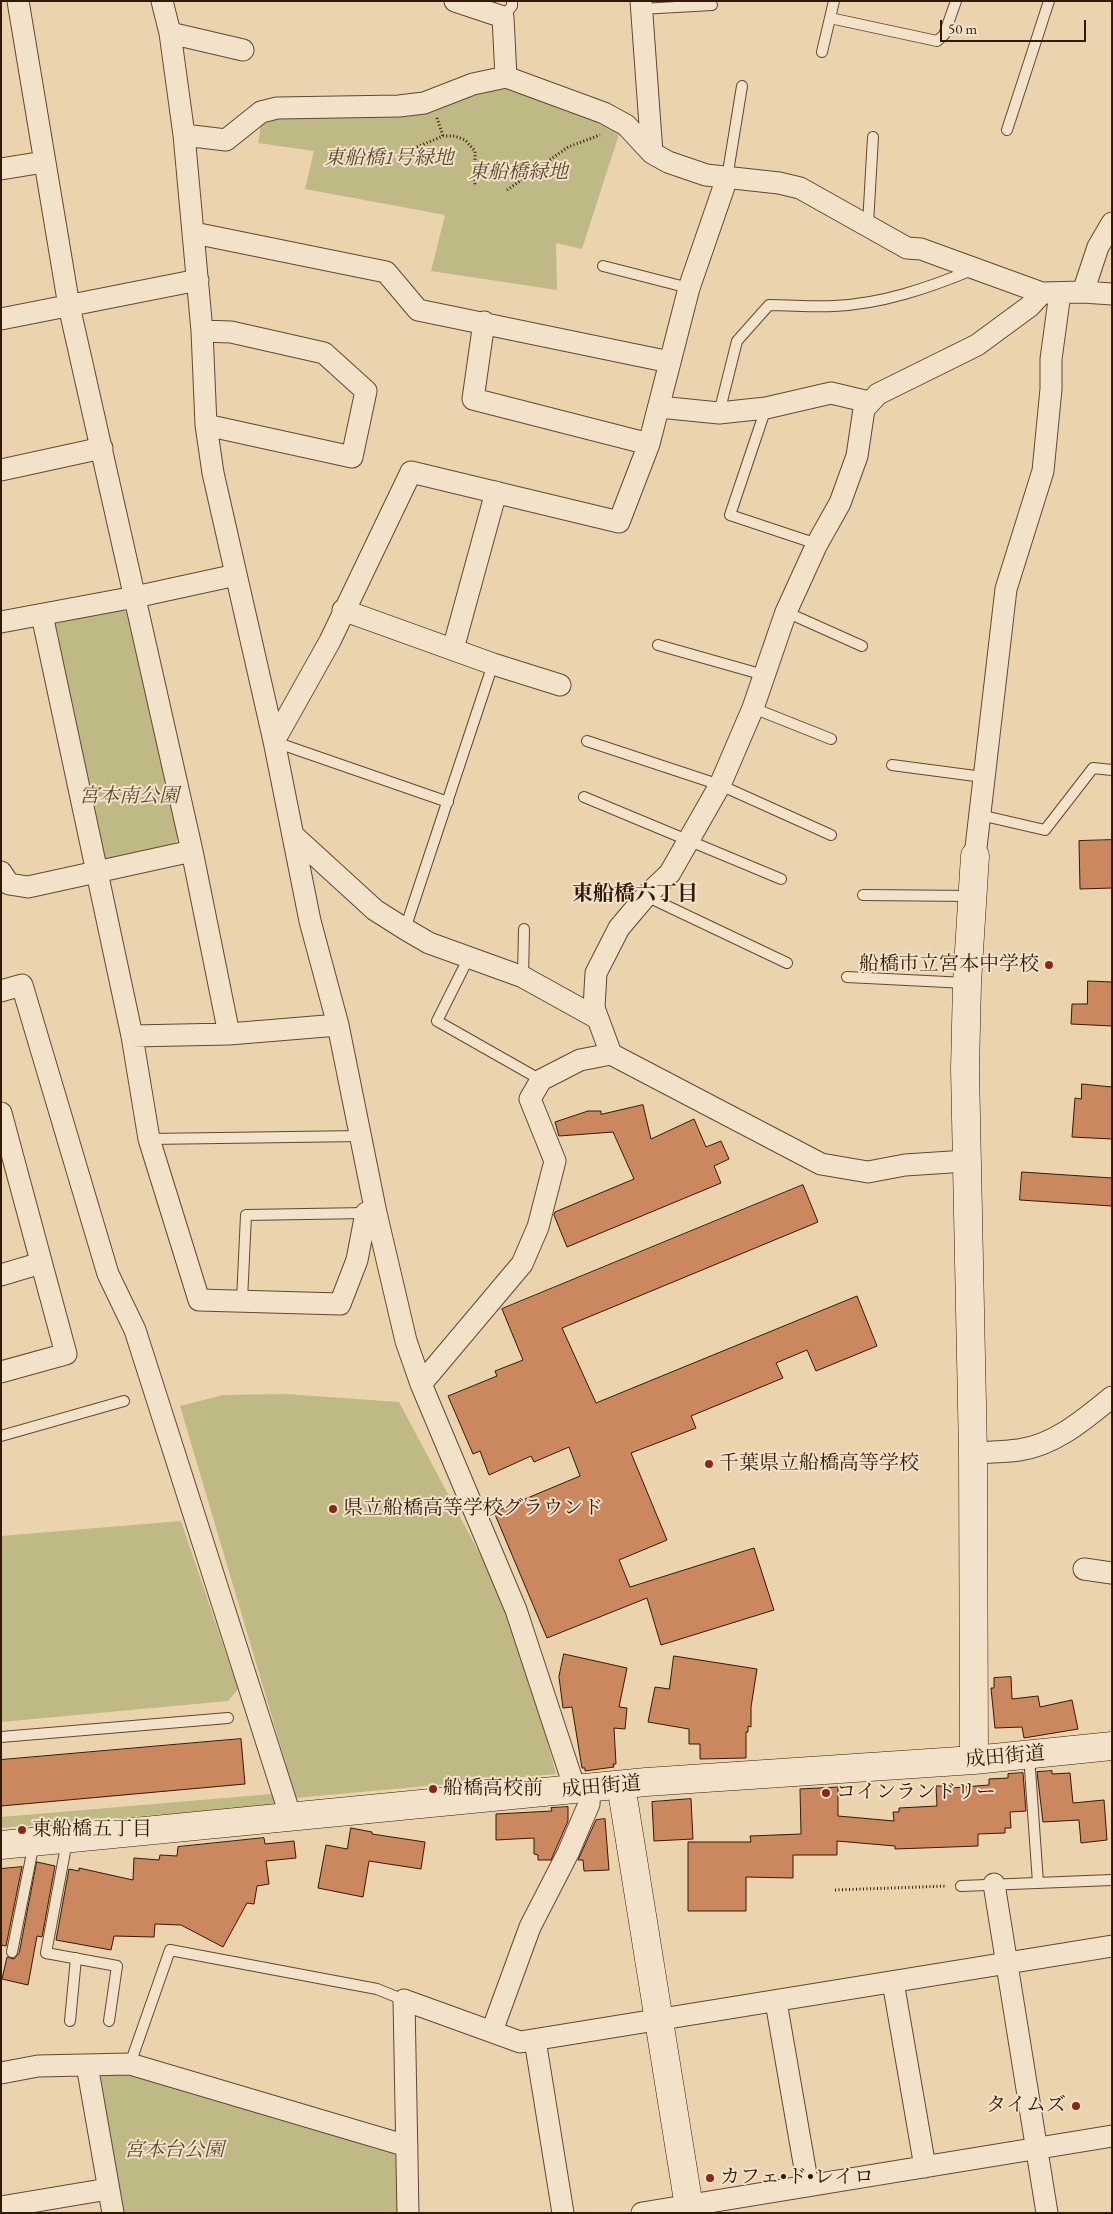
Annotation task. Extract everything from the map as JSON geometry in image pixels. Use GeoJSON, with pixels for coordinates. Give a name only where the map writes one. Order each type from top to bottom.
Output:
{"type":"FeatureCollection","features":[{"type":"Feature","properties":{"kind":"street"},"geometry":{"type":"LineString","coordinates":[[18,1],[70,306],[192,851],[229,1034]]}},
{"type":"Feature","properties":{"kind":"street"},"geometry":{"type":"LineString","coordinates":[[162,1],[170,33],[184,135],[202,331],[206,425],[221,511],[274,741],[310,921],[338,1025],[362,1136],[371,1213],[406,1341],[421,1384],[516,1610],[589,1804],[568,1853],[530,1927],[492,2031]]}},
{"type":"Feature","properties":{"kind":"street"},"geometry":{"type":"LineString","coordinates":[[455,1],[507,9],[506,77]]}},
{"type":"Feature","properties":{"kind":"street"},"geometry":{"type":"LineString","coordinates":[[641,5],[652,153]]}},
{"type":"Feature","properties":{"kind":"street"},"geometry":{"type":"LineString","coordinates":[[170,33],[243,50]]}},
{"type":"Feature","properties":{"kind":"street"},"geometry":{"type":"LineString","coordinates":[[184,135],[226,140],[261,112],[277,108],[415,104],[473,84],[506,77],[616,119],[636,134],[652,153],[668,162],[706,174],[779,183],[800,188],[868,224],[907,248],[921,249],[975,269],[1051,293],[1083,292],[1112,294]]}},
{"type":"Feature","properties":{"kind":"street"},"geometry":{"type":"LineString","coordinates":[[1,169],[44,162]]}},
{"type":"Feature","properties":{"kind":"street"},"geometry":{"type":"LineString","coordinates":[[274,741],[330,641],[411,472],[619,522],[649,444],[689,288],[727,178]]}},
{"type":"Feature","properties":{"kind":"street"},"geometry":{"type":"LineString","coordinates":[[1083,292],[1098,247],[1112,223]]}},
{"type":"Feature","properties":{"kind":"street"},"geometry":{"type":"LineString","coordinates":[[194,233],[386,272],[418,310],[484,322],[670,362]]}},
{"type":"Feature","properties":{"kind":"street"},"geometry":{"type":"LineString","coordinates":[[1,319],[198,280]]}},
{"type":"Feature","properties":{"kind":"street"},"geometry":{"type":"LineString","coordinates":[[611,1054],[594,1008],[596,973],[619,928],[646,896],[670,873],[720,785],[753,708],[786,612],[817,544],[840,503],[857,456],[864,409],[878,394],[976,345],[1051,293]]}},
{"type":"Feature","properties":{"kind":"street"},"geometry":{"type":"LineString","coordinates":[[974,1760],[972,1453],[966,1161],[967,983],[975,856],[1006,589],[1043,471],[1051,389],[1051,293]]}},
{"type":"Feature","properties":{"kind":"street"},"geometry":{"type":"LineString","coordinates":[[484,322],[473,399],[649,444]]}},
{"type":"Feature","properties":{"kind":"street"},"geometry":{"type":"LineString","coordinates":[[202,331],[231,332],[324,353],[366,391],[352,457],[206,425]]}},
{"type":"Feature","properties":{"kind":"street"},"geometry":{"type":"LineString","coordinates":[[659,407],[719,413],[766,408],[831,393],[869,402]]}},
{"type":"Feature","properties":{"kind":"street"},"geometry":{"type":"LineString","coordinates":[[1,470],[102,448]]}},
{"type":"Feature","properties":{"kind":"street"},"geometry":{"type":"LineString","coordinates":[[453,649],[496,492]]}},
{"type":"Feature","properties":{"kind":"street"},"geometry":{"type":"LineString","coordinates":[[1,622],[135,597],[236,575]]}},
{"type":"Feature","properties":{"kind":"street"},"geometry":{"type":"LineString","coordinates":[[344,610],[493,664],[560,685]]}},
{"type":"Feature","properties":{"kind":"street"},"geometry":{"type":"LineString","coordinates":[[42,615],[132,1036],[149,1139],[199,1300],[340,1304],[357,1260],[371,1213]]}},
{"type":"Feature","properties":{"kind":"street"},"geometry":{"type":"LineString","coordinates":[[294,836],[375,910],[405,929],[429,943],[523,977],[597,1018]]}},
{"type":"Feature","properties":{"kind":"street"},"geometry":{"type":"LineString","coordinates":[[1,872],[9,884],[28,888],[192,851]]}},
{"type":"Feature","properties":{"kind":"street"},"geometry":{"type":"LineString","coordinates":[[1,991],[22,985],[108,1274],[135,1330],[291,1818]]}},
{"type":"Feature","properties":{"kind":"street"},"geometry":{"type":"LineString","coordinates":[[132,1036],[229,1034],[338,1025]]}},
{"type":"Feature","properties":{"kind":"street"},"geometry":{"type":"LineString","coordinates":[[421,1384],[522,1264],[538,1227],[555,1161],[530,1099],[541,1080],[580,1060],[611,1054],[821,1164],[868,1172],[905,1165],[966,1161]]}},
{"type":"Feature","properties":{"kind":"street"},"geometry":{"type":"LineString","coordinates":[[1,1113],[9,1173],[41,1263],[66,1354],[1,1372]]}},
{"type":"Feature","properties":{"kind":"street"},"geometry":{"type":"LineString","coordinates":[[1,1275],[41,1263]]}},
{"type":"Feature","properties":{"kind":"street"},"geometry":{"type":"LineString","coordinates":[[972,1453],[1020,1450],[1042,1444],[1108,1408]]}},
{"type":"Feature","properties":{"kind":"street"},"geometry":{"type":"LineString","coordinates":[[1084,1569],[1112,1573]]}},
{"type":"Feature","properties":{"kind":"street","name":"成田街道"},"geometry":{"type":"LineString","coordinates":[[1,1845],[582,1788],[974,1760],[1112,1746]]}},
{"type":"Feature","properties":{"kind":"street"},"geometry":{"type":"LineString","coordinates":[[621,1785],[660,2018],[689,2209]]}},
{"type":"Feature","properties":{"kind":"street"},"geometry":{"type":"LineString","coordinates":[[994,1884],[1047,2213]]}},
{"type":"Feature","properties":{"kind":"street"},"geometry":{"type":"LineString","coordinates":[[408,2213],[404,2000],[520,2042],[1112,1946]]}},
{"type":"Feature","properties":{"kind":"street"},"geometry":{"type":"LineString","coordinates":[[893,1982],[925,2167]]}},
{"type":"Feature","properties":{"kind":"street"},"geometry":{"type":"LineString","coordinates":[[776,2002],[808,2186]]}},
{"type":"Feature","properties":{"kind":"street"},"geometry":{"type":"LineString","coordinates":[[535,2040],[563,2213]]}},
{"type":"Feature","properties":{"kind":"street"},"geometry":{"type":"LineString","coordinates":[[1,2073],[38,2066],[130,2064],[407,2146]]}},
{"type":"Feature","properties":{"kind":"street"},"geometry":{"type":"LineString","coordinates":[[87,2065],[113,2213]]}},
{"type":"Feature","properties":{"kind":"street"},"geometry":{"type":"LineString","coordinates":[[642,2213],[689,2209],[808,2186],[1037,2150],[1112,2136]]}},
{"type":"Feature","properties":{"kind":"street"},"geometry":{"type":"LineString","coordinates":[[1,2207],[108,2189]]}},
{"type":"Feature","properties":{"kind":"lane"},"geometry":{"type":"LineString","coordinates":[[822,52],[834,1]]}},
{"type":"Feature","properties":{"kind":"lane"},"geometry":{"type":"LineString","coordinates":[[830,18],[937,41],[944,35],[956,1]]}},
{"type":"Feature","properties":{"kind":"lane"},"geometry":{"type":"LineString","coordinates":[[1007,130],[1049,1]]}},
{"type":"Feature","properties":{"kind":"lane"},"geometry":{"type":"LineString","coordinates":[[641,5],[712,5]]}},
{"type":"Feature","properties":{"kind":"lane"},"geometry":{"type":"LineString","coordinates":[[727,178],[742,86]]}},
{"type":"Feature","properties":{"kind":"lane"},"geometry":{"type":"LineString","coordinates":[[868,224],[873,137]]}},
{"type":"Feature","properties":{"kind":"lane"},"geometry":{"type":"LineString","coordinates":[[603,266],[689,288]]}},
{"type":"Feature","properties":{"kind":"lane"},"geometry":{"type":"LineString","coordinates":[[719,413],[737,340],[768,305],[835,306],[879,300],[928,288],[975,269]]}},
{"type":"Feature","properties":{"kind":"lane"},"geometry":{"type":"LineString","coordinates":[[766,408],[730,515],[817,544]]}},
{"type":"Feature","properties":{"kind":"lane"},"geometry":{"type":"LineString","coordinates":[[786,612],[862,646]]}},
{"type":"Feature","properties":{"kind":"lane"},"geometry":{"type":"LineString","coordinates":[[658,645],[764,675]]}},
{"type":"Feature","properties":{"kind":"lane"},"geometry":{"type":"LineString","coordinates":[[405,929],[493,664]]}},
{"type":"Feature","properties":{"kind":"lane"},"geometry":{"type":"LineString","coordinates":[[753,708],[831,739]]}},
{"type":"Feature","properties":{"kind":"lane"},"geometry":{"type":"LineString","coordinates":[[274,741],[448,802]]}},
{"type":"Feature","properties":{"kind":"lane"},"geometry":{"type":"LineString","coordinates":[[587,741],[720,785],[831,835]]}},
{"type":"Feature","properties":{"kind":"lane"},"geometry":{"type":"LineString","coordinates":[[892,765],[983,777]]}},
{"type":"Feature","properties":{"kind":"lane"},"geometry":{"type":"LineString","coordinates":[[980,815],[1045,830],[1093,768],[1112,770]]}},
{"type":"Feature","properties":{"kind":"lane"},"geometry":{"type":"LineString","coordinates":[[584,796],[780,879]]}},
{"type":"Feature","properties":{"kind":"lane"},"geometry":{"type":"LineString","coordinates":[[863,895],[973,896]]}},
{"type":"Feature","properties":{"kind":"lane"},"geometry":{"type":"LineString","coordinates":[[646,896],[787,963]]}},
{"type":"Feature","properties":{"kind":"lane"},"geometry":{"type":"LineString","coordinates":[[523,977],[524,929]]}},
{"type":"Feature","properties":{"kind":"lane"},"geometry":{"type":"LineString","coordinates":[[468,958],[437,1021],[541,1080]]}},
{"type":"Feature","properties":{"kind":"lane"},"geometry":{"type":"LineString","coordinates":[[847,977],[967,983]]}},
{"type":"Feature","properties":{"kind":"lane"},"geometry":{"type":"LineString","coordinates":[[149,1139],[362,1136]]}},
{"type":"Feature","properties":{"kind":"lane"},"geometry":{"type":"LineString","coordinates":[[242,1300],[246,1215],[371,1213]]}},
{"type":"Feature","properties":{"kind":"lane"},"geometry":{"type":"LineString","coordinates":[[1,1436],[124,1402]]}},
{"type":"Feature","properties":{"kind":"lane"},"geometry":{"type":"LineString","coordinates":[[1,1737],[228,1718]]}},
{"type":"Feature","properties":{"kind":"lane"},"geometry":{"type":"LineString","coordinates":[[1030,1755],[1038,1883]]}},
{"type":"Feature","properties":{"kind":"lane"},"geometry":{"type":"LineString","coordinates":[[67,1840],[46,1954],[117,1966],[109,2021]]}},
{"type":"Feature","properties":{"kind":"lane"},"geometry":{"type":"LineString","coordinates":[[12,1952],[34,1842]]}},
{"type":"Feature","properties":{"kind":"lane"},"geometry":{"type":"LineString","coordinates":[[960,1886],[1112,1880]]}},
{"type":"Feature","properties":{"kind":"lane"},"geometry":{"type":"LineString","coordinates":[[130,2064],[170,1950],[377,1989],[404,2000]]}},
{"type":"Feature","properties":{"kind":"lane"},"geometry":{"type":"LineString","coordinates":[[70,2021],[76,1958]]}},
{"type":"Feature","properties":{"kind":"path"},"geometry":{"type":"LineString","coordinates":[[434,111],[443,136]]}},
{"type":"Feature","properties":{"kind":"path"},"geometry":{"type":"LineString","coordinates":[[507,190],[568,147],[590,140],[606,132],[616,119]]}},
{"type":"Feature","properties":{"kind":"path"},"geometry":{"type":"LineString","coordinates":[[417,147],[443,136],[455,136],[465,140],[474,151],[475,185]]}},
{"type":"Feature","properties":{"kind":"path"},"geometry":{"type":"LineString","coordinates":[[835,1890],[960,1886]]}},
{"type":"Feature","properties":{"kind":"green space","name":"東船橋緑地"},"geometry":{"type":"Polygon","coordinates":[[[504,84],[621,128],[582,249],[556,243],[557,290],[431,271],[445,215],[305,189],[314,151],[258,143],[262,118],[504,84]]]}},
{"type":"Feature","properties":{"kind":"green space","name":"宮本南公園"},"geometry":{"type":"Polygon","coordinates":[[[121,609],[129,613],[178,838],[174,846],[106,862],[99,855],[53,628],[57,621],[121,609]]]}},
{"type":"Feature","properties":{"kind":"green space","name":"県立船橋高等学校グラウンド"},"geometry":{"type":"Polygon","coordinates":[[[286,1394],[399,1402],[510,1611],[526,1660],[556,1774],[296,1798],[180,1406],[223,1395],[286,1394]]]}},
{"type":"Feature","properties":{"kind":"green space"},"geometry":{"type":"Polygon","coordinates":[[[181,1521],[238,1689],[228,1701],[1,1722],[1,1536],[181,1521]]]}},
{"type":"Feature","properties":{"kind":"green space"},"geometry":{"type":"Polygon","coordinates":[[[272,1794],[275,1805],[1,1828],[1,1817],[272,1794]]]}},
{"type":"Feature","properties":{"kind":"green space","name":"宮本台公園"},"geometry":{"type":"Polygon","coordinates":[[[126,2073],[393,2149],[398,2158],[400,2213],[121,2213],[97,2080],[104,2074],[126,2073]]]}},
{"type":"Feature","properties":{"kind":"building"},"geometry":{"type":"Polygon","coordinates":[[[1112,840],[1112,888],[1080,889],[1079,841],[1112,840]]]}},
{"type":"Feature","properties":{"kind":"building"},"geometry":{"type":"Polygon","coordinates":[[[1088,981],[1112,982],[1112,1026],[1071,1024],[1072,1004],[1087,1004],[1088,981]]]}},
{"type":"Feature","properties":{"kind":"building"},"geometry":{"type":"Polygon","coordinates":[[[1082,1084],[1112,1087],[1112,1139],[1072,1137],[1075,1098],[1081,1099],[1082,1084]]]}},
{"type":"Feature","properties":{"kind":"building"},"geometry":{"type":"Polygon","coordinates":[[[643,1105],[651,1139],[694,1119],[706,1147],[721,1141],[729,1159],[714,1166],[721,1183],[567,1247],[554,1215],[555,1212],[634,1179],[613,1132],[559,1136],[555,1122],[588,1111],[601,1111],[601,1114],[643,1105]]]}},
{"type":"Feature","properties":{"kind":"building"},"geometry":{"type":"Polygon","coordinates":[[[1022,1172],[1112,1178],[1112,1206],[1020,1200],[1022,1172]]]}},
{"type":"Feature","properties":{"kind":"building"},"geometry":{"type":"Polygon","coordinates":[[[803,1185],[818,1222],[562,1328],[596,1403],[857,1296],[877,1346],[816,1371],[807,1350],[776,1363],[783,1378],[691,1416],[696,1428],[631,1453],[667,1540],[619,1560],[630,1587],[754,1548],[774,1610],[661,1645],[647,1598],[547,1638],[494,1512],[580,1476],[569,1447],[534,1462],[531,1456],[489,1475],[480,1451],[473,1454],[448,1396],[497,1376],[495,1371],[523,1360],[502,1309],[803,1185]]]}},
{"type":"Feature","properties":{"kind":"building"},"geometry":{"type":"Polygon","coordinates":[[[564,1654],[627,1668],[619,1707],[627,1708],[625,1729],[614,1728],[616,1764],[613,1764],[614,1767],[585,1771],[585,1768],[582,1768],[572,1707],[563,1708],[559,1677],[564,1654]]]}},
{"type":"Feature","properties":{"kind":"building"},"geometry":{"type":"Polygon","coordinates":[[[674,1656],[757,1669],[751,1707],[751,1727],[748,1726],[748,1732],[746,1732],[746,1758],[700,1759],[700,1744],[689,1744],[689,1729],[648,1722],[655,1687],[669,1689],[674,1656]]]}},
{"type":"Feature","properties":{"kind":"building"},"geometry":{"type":"Polygon","coordinates":[[[1011,1677],[1012,1699],[1038,1696],[1040,1707],[1072,1700],[1078,1729],[1024,1738],[1022,1727],[995,1728],[991,1688],[994,1688],[994,1678],[1011,1677]]]}},
{"type":"Feature","properties":{"kind":"building"},"geometry":{"type":"Polygon","coordinates":[[[241,1739],[245,1784],[1,1806],[1,1760],[241,1739]]]}},
{"type":"Feature","properties":{"kind":"building"},"geometry":{"type":"Polygon","coordinates":[[[1052,1771],[1052,1774],[1070,1773],[1073,1803],[1104,1800],[1107,1840],[1081,1843],[1079,1820],[1043,1822],[1037,1772],[1052,1771]]]}},
{"type":"Feature","properties":{"kind":"building"},"geometry":{"type":"Polygon","coordinates":[[[1023,1773],[1026,1811],[1010,1812],[1011,1828],[1005,1828],[1005,1833],[978,1834],[978,1846],[895,1849],[895,1846],[837,1841],[837,1855],[793,1855],[793,1878],[746,1877],[746,1911],[688,1911],[688,1842],[751,1842],[750,1836],[801,1834],[800,1789],[838,1787],[838,1816],[894,1821],[893,1812],[899,1812],[899,1808],[937,1806],[936,1786],[951,1786],[951,1788],[989,1785],[989,1779],[1008,1778],[1008,1774],[1023,1773]]]}},
{"type":"Feature","properties":{"kind":"building"},"geometry":{"type":"Polygon","coordinates":[[[691,1799],[693,1839],[654,1841],[652,1802],[691,1799]]]}},
{"type":"Feature","properties":{"kind":"building"},"geometry":{"type":"Polygon","coordinates":[[[568,1807],[568,1821],[551,1860],[538,1860],[538,1855],[534,1854],[534,1838],[496,1840],[496,1814],[552,1811],[551,1808],[568,1807]]]}},
{"type":"Feature","properties":{"kind":"building"},"geometry":{"type":"Polygon","coordinates":[[[605,1819],[609,1870],[584,1871],[583,1860],[578,1860],[596,1820],[605,1819]]]}},
{"type":"Feature","properties":{"kind":"building"},"geometry":{"type":"Polygon","coordinates":[[[351,1828],[372,1832],[372,1834],[425,1842],[421,1869],[369,1861],[363,1897],[318,1888],[326,1845],[347,1849],[351,1828]]]}},
{"type":"Feature","properties":{"kind":"building"},"geometry":{"type":"Polygon","coordinates":[[[264,1838],[265,1844],[294,1841],[296,1858],[266,1861],[269,1884],[257,1886],[254,1904],[247,1903],[223,1947],[181,1925],[155,1924],[154,1937],[114,1936],[111,1950],[56,1940],[69,1869],[79,1871],[79,1868],[133,1880],[134,1858],[159,1860],[160,1855],[177,1856],[178,1847],[264,1838]]]}},
{"type":"Feature","properties":{"kind":"building"},"geometry":{"type":"Polygon","coordinates":[[[37,1862],[55,1866],[42,1937],[37,1936],[28,1985],[2,1979],[7,1957],[14,1959],[19,1953],[37,1862]]]}},
{"type":"Feature","properties":{"kind":"building"},"geometry":{"type":"Polygon","coordinates":[[[22,1867],[6,1946],[1,1945],[1,1869],[22,1867]]]}},
{"type":"Feature","properties":{"kind":"place","name":"船橋市立宮本中学校"},"geometry":{"type":"Point","coordinates":[1049,965]}},
{"type":"Feature","properties":{"kind":"place","name":"千葉県立船橋高等学校"},"geometry":{"type":"Point","coordinates":[709,1464]}},
{"type":"Feature","properties":{"kind":"place","name":"県立船橋高等学校グラウンド"},"geometry":{"type":"Point","coordinates":[333,1509]}},
{"type":"Feature","properties":{"kind":"place","name":"船橋高校前"},"geometry":{"type":"Point","coordinates":[433,1789]}},
{"type":"Feature","properties":{"kind":"place","name":"コインランドリー"},"geometry":{"type":"Point","coordinates":[826,1793]}},
{"type":"Feature","properties":{"kind":"place","name":"東船橋五丁目"},"geometry":{"type":"Point","coordinates":[22,1830]}},
{"type":"Feature","properties":{"kind":"place","name":"タイムズ"},"geometry":{"type":"Point","coordinates":[1076,2106]}},
{"type":"Feature","properties":{"kind":"place","name":"カフェ•ド•レイロ"},"geometry":{"type":"Point","coordinates":[710,2178]}},
{"type":"Feature","properties":{"kind":"district","name":"東船橋六丁目"},"geometry":{"type":"Point","coordinates":[635,894]}},
{"type":"Feature","properties":{"kind":"park label","name":"東船橋1号緑地"},"geometry":{"type":"Point","coordinates":[389,159]}}]}
